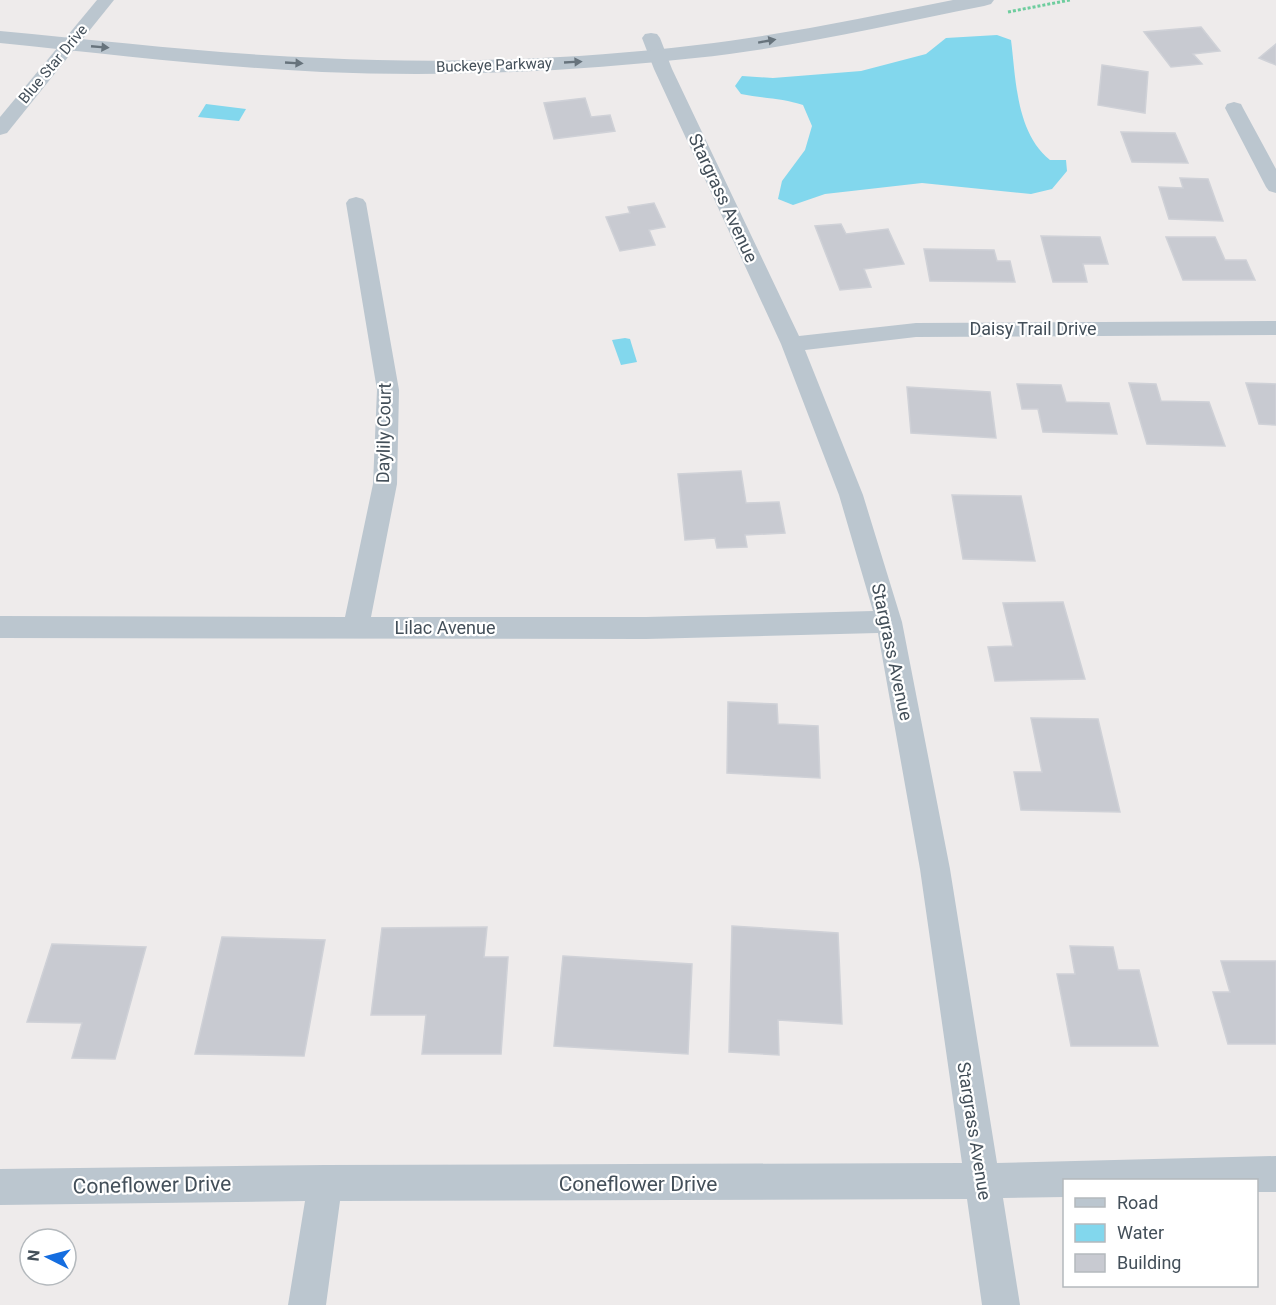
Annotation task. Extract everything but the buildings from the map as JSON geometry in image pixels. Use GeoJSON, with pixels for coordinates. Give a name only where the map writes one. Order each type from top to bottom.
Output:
{"type":"FeatureCollection","features":[{"type":"Feature","properties":{"kind":"street","name":"Blue Star Drive"},"geometry":{"type":"LineString","coordinates":[[0,129],[106,0]]}},
{"type":"Feature","properties":{"kind":"street","name":"Buckeye Parkway"},"geometry":{"type":"LineString","coordinates":[[0,19],[293,44],[416,49],[654,47],[898,0]]}},
{"type":"Feature","properties":{"kind":"street","name":"Buckeye Parkway"},"geometry":{"type":"LineString","coordinates":[[0,37],[229,59],[366,66],[510,65],[654,47],[806,34],[984,0]]}},
{"type":"Feature","properties":{"kind":"street","name":"Stargrass Avenue"},"geometry":{"type":"LineString","coordinates":[[654,47],[792,344],[851,495],[889,622],[935,869],[1001,1305]]}},
{"type":"Feature","properties":{"kind":"street"},"geometry":{"type":"LineString","coordinates":[[1234,108],[1276,187]]}},
{"type":"Feature","properties":{"kind":"street","name":"Daylily Court"},"geometry":{"type":"LineString","coordinates":[[356,203],[388,390],[384,484],[356,627]]}},
{"type":"Feature","properties":{"kind":"street","name":"Daisy Trail Drive"},"geometry":{"type":"LineString","coordinates":[[792,344],[916,330],[1276,328]]}},
{"type":"Feature","properties":{"kind":"street","name":"Lilac Avenue"},"geometry":{"type":"LineString","coordinates":[[0,627],[646,628],[889,622]]}},
{"type":"Feature","properties":{"kind":"street","name":"Coneflower Drive"},"geometry":{"type":"LineString","coordinates":[[1065,1179],[1276,1174]]}},
{"type":"Feature","properties":{"kind":"street","name":"Coneflower Drive"},"geometry":{"type":"LineString","coordinates":[[0,1187],[1063,1179]]}},
{"type":"Feature","properties":{"kind":"street"},"geometry":{"type":"LineString","coordinates":[[307,1305],[326,1183]]}},
{"type":"Feature","properties":{"kind":"water"},"geometry":{"type":"Polygon","coordinates":[[[997,35],[1011,40],[1020,104],[1030,135],[1050,160],[1066,160],[1067,171],[1052,189],[1031,194],[922,183],[825,194],[793,205],[778,199],[782,181],[805,150],[812,126],[803,105],[780,99],[741,94],[735,86],[742,76],[773,78],[861,71],[926,54],[946,38],[997,35]]]}},
{"type":"Feature","properties":{"kind":"water"},"geometry":{"type":"Polygon","coordinates":[[[206,104],[246,109],[239,121],[198,117],[206,104]]]}},
{"type":"Feature","properties":{"kind":"water"},"geometry":{"type":"Polygon","coordinates":[[[630,339],[637,362],[621,365],[612,340],[630,339]]]}}]}
